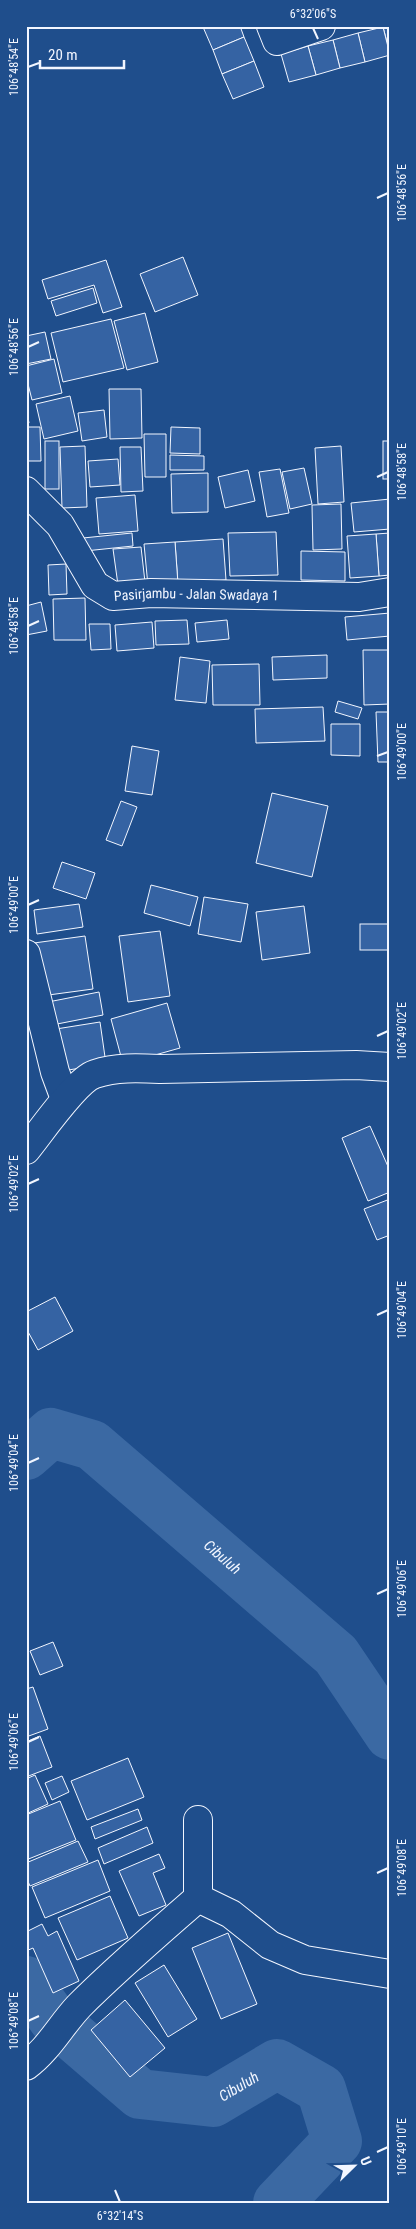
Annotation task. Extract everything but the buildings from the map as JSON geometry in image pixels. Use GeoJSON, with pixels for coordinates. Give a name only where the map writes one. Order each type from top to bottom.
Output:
{"type":"FeatureCollection","features":[{"type":"Feature","properties":{"kind":"street"},"geometry":{"type":"LineString","coordinates":[[271,26],[277,40],[321,26]]}},
{"type":"Feature","properties":{"kind":"street","name":"Pasirjambu - Jalan Swadaya 1"},"geometry":{"type":"LineString","coordinates":[[26,491],[60,526],[95,585],[112,596],[151,593],[360,597],[390,592]]}},
{"type":"Feature","properties":{"kind":"street"},"geometry":{"type":"LineString","coordinates":[[26,954],[56,1072],[65,1099]]}},
{"type":"Feature","properties":{"kind":"street"},"geometry":{"type":"LineString","coordinates":[[26,1150],[65,1099],[93,1074],[128,1068],[356,1065],[390,1067]]}},
{"type":"Feature","properties":{"kind":"street"},"geometry":{"type":"LineString","coordinates":[[32,2062],[64,2023],[108,1977],[198,1898],[198,1820]]}},
{"type":"Feature","properties":{"kind":"street"},"geometry":{"type":"LineString","coordinates":[[198,1898],[231,1914],[270,1945],[305,1960],[390,1974]]}},
{"type":"Feature","properties":{"kind":"waterway","name":"Cibuluh"},"geometry":{"type":"LineString","coordinates":[[26,1455],[51,1433],[92,1445],[336,1655],[390,1735]]}},
{"type":"Feature","properties":{"kind":"waterway","name":"Cibuluh"},"geometry":{"type":"LineString","coordinates":[[26,1981],[54,2020],[140,2094],[213,2102],[277,2064],[321,2089],[337,2141],[278,2203]]}}]}
